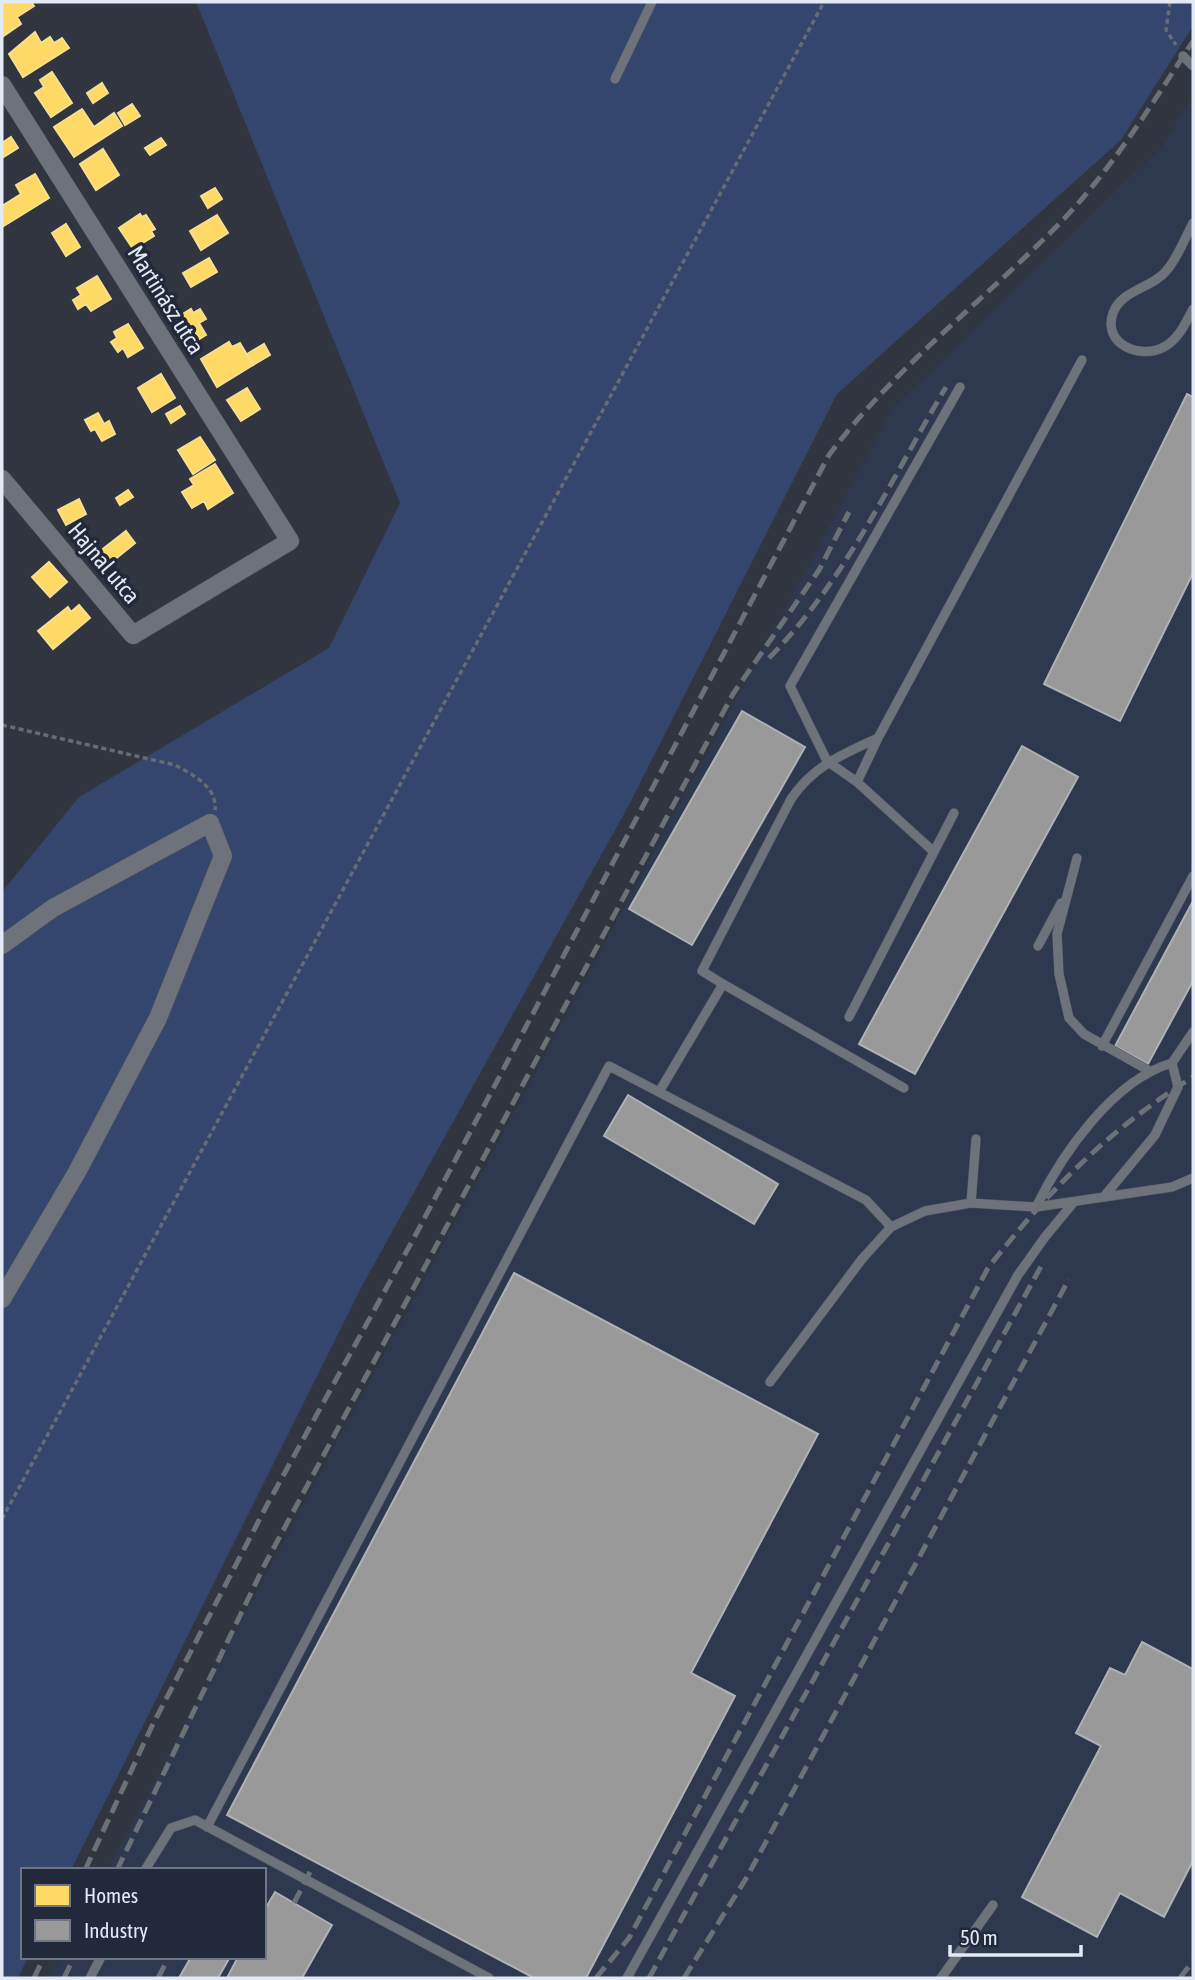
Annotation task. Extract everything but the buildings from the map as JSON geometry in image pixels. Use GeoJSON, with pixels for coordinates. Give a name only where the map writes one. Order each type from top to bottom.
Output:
{"type":"FeatureCollection","features":[{"type":"Feature","properties":{"kind":"street","name":"Martinász utca"},"geometry":{"type":"LineString","coordinates":[[2,85],[290,541]]}},
{"type":"Feature","properties":{"kind":"street","name":"Hajnal utca"},"geometry":{"type":"LineString","coordinates":[[2,479],[133,635],[290,541]]}},
{"type":"Feature","properties":{"kind":"street"},"geometry":{"type":"LineString","coordinates":[[2,945],[53,908],[210,823],[223,856],[158,1018],[77,1172],[2,1299]]}},
{"type":"Feature","properties":{"kind":"lane"},"geometry":{"type":"LineString","coordinates":[[615,79],[652,2]]}},
{"type":"Feature","properties":{"kind":"lane"},"geometry":{"type":"LineString","coordinates":[[1183,57],[1193,66]]}},
{"type":"Feature","properties":{"kind":"lane"},"geometry":{"type":"LineString","coordinates":[[1193,223],[1168,270],[1154,284],[1122,298],[1114,311],[1110,327],[1114,339],[1127,348],[1146,351],[1163,348],[1183,328],[1193,309]]}},
{"type":"Feature","properties":{"kind":"lane"},"geometry":{"type":"LineString","coordinates":[[857,782],[878,738],[1082,359]]}},
{"type":"Feature","properties":{"kind":"lane"},"geometry":{"type":"LineString","coordinates":[[934,852],[857,782],[827,761],[790,686],[960,387]]}},
{"type":"Feature","properties":{"kind":"lane"},"geometry":{"type":"LineString","coordinates":[[878,738],[827,761],[803,781],[791,799],[702,971],[904,1088]]}},
{"type":"Feature","properties":{"kind":"lane"},"geometry":{"type":"LineString","coordinates":[[849,1017],[954,813]]}},
{"type":"Feature","properties":{"kind":"lane"},"geometry":{"type":"LineString","coordinates":[[1077,858],[1057,934],[1059,974],[1069,1018],[1084,1034],[1148,1070]]}},
{"type":"Feature","properties":{"kind":"lane"},"geometry":{"type":"LineString","coordinates":[[1102,1045],[1193,876]]}},
{"type":"Feature","properties":{"kind":"lane"},"geometry":{"type":"LineString","coordinates":[[1038,946],[1069,889]]}},
{"type":"Feature","properties":{"kind":"lane"},"geometry":{"type":"LineString","coordinates":[[659,1093],[723,984]]}},
{"type":"Feature","properties":{"kind":"lane"},"geometry":{"type":"LineString","coordinates":[[1036,1207],[1054,1171],[1107,1105],[1148,1070],[1172,1063],[1193,1032]]}},
{"type":"Feature","properties":{"kind":"lane"},"geometry":{"type":"LineString","coordinates":[[1106,1194],[1155,1135],[1178,1087],[1172,1063]]}},
{"type":"Feature","properties":{"kind":"lane"},"geometry":{"type":"LineString","coordinates":[[207,1827],[609,1066],[866,1200],[891,1227]]}},
{"type":"Feature","properties":{"kind":"lane"},"geometry":{"type":"LineString","coordinates":[[971,1203],[976,1139]]}},
{"type":"Feature","properties":{"kind":"lane"},"geometry":{"type":"LineString","coordinates":[[770,1382],[862,1259],[891,1227],[925,1211],[971,1203],[1036,1207],[1106,1194],[1172,1187],[1193,1178]]}},
{"type":"Feature","properties":{"kind":"lane"},"geometry":{"type":"LineString","coordinates":[[626,1978],[1018,1275],[1074,1202]]}},
{"type":"Feature","properties":{"kind":"lane"},"geometry":{"type":"LineString","coordinates":[[146,1868],[172,1828],[195,1820],[489,1978]]}},
{"type":"Feature","properties":{"kind":"lane"},"geometry":{"type":"LineString","coordinates":[[941,1978],[993,1905]]}},
{"type":"Feature","properties":{"kind":"lane"},"geometry":{"type":"LineString","coordinates":[[90,1978],[99,1959]]}},
{"type":"Feature","properties":{"kind":"path"},"geometry":{"type":"LineString","coordinates":[[2,1519],[824,2]]}},
{"type":"Feature","properties":{"kind":"path"},"geometry":{"type":"LineString","coordinates":[[1170,2],[1166,30],[1183,57]]}},
{"type":"Feature","properties":{"kind":"path"},"geometry":{"type":"LineString","coordinates":[[2,725],[175,765],[200,779],[215,798],[216,808],[210,823]]}},
{"type":"Feature","properties":{"kind":"shaded area"},"geometry":{"type":"Polygon","coordinates":[[[196,2],[1193,2],[1193,26],[1121,140],[837,394],[629,805],[362,1286],[72,1868],[21,1868],[21,1959],[27,1959],[18,1978],[2,1978],[2,892],[79,797],[329,648],[400,503],[196,2]]]}},
{"type":"Feature","properties":{"kind":"shaded area"},"geometry":{"type":"Polygon","coordinates":[[[1193,95],[1193,1978],[49,1978],[59,1959],[266,1959],[266,1868],[108,1868],[892,409],[1163,145],[1193,95]]]}},
{"type":"Feature","properties":{"kind":"railway"},"geometry":{"type":"LineString","coordinates":[[86,1868],[152,1726],[267,1505],[415,1236],[829,455],[854,423],[910,364],[1029,253],[1077,204],[1130,136],[1193,41]]}},
{"type":"Feature","properties":{"kind":"railway"},"geometry":{"type":"LineString","coordinates":[[769,658],[796,628],[844,563],[946,387]]}},
{"type":"Feature","properties":{"kind":"railway"},"geometry":{"type":"LineString","coordinates":[[118,1868],[264,1566],[733,694],[819,570],[849,512]]}},
{"type":"Feature","properties":{"kind":"railway"},"geometry":{"type":"LineString","coordinates":[[596,1978],[629,1938],[988,1268],[1034,1212],[1081,1163],[1133,1119],[1193,1077]]}},
{"type":"Feature","properties":{"kind":"railway"},"geometry":{"type":"LineString","coordinates":[[649,1978],[1044,1261]]}},
{"type":"Feature","properties":{"kind":"railway"},"geometry":{"type":"LineString","coordinates":[[684,1978],[747,1877],[1069,1279]]}},
{"type":"Feature","properties":{"kind":"railway"},"geometry":{"type":"LineString","coordinates":[[294,1903],[311,1870]]}},
{"type":"Feature","properties":{"kind":"railway"},"geometry":{"type":"LineString","coordinates":[[34,1978],[43,1959]]}},
{"type":"Feature","properties":{"kind":"railway"},"geometry":{"type":"LineString","coordinates":[[64,1978],[73,1959]]}},
{"type":"Feature","properties":{"kind":"railway"},"geometry":{"type":"LineString","coordinates":[[158,1978],[168,1959]]}},
{"type":"Feature","properties":{"kind":"railway"},"geometry":{"type":"LineString","coordinates":[[1180,1978],[1193,1961]]}}]}
